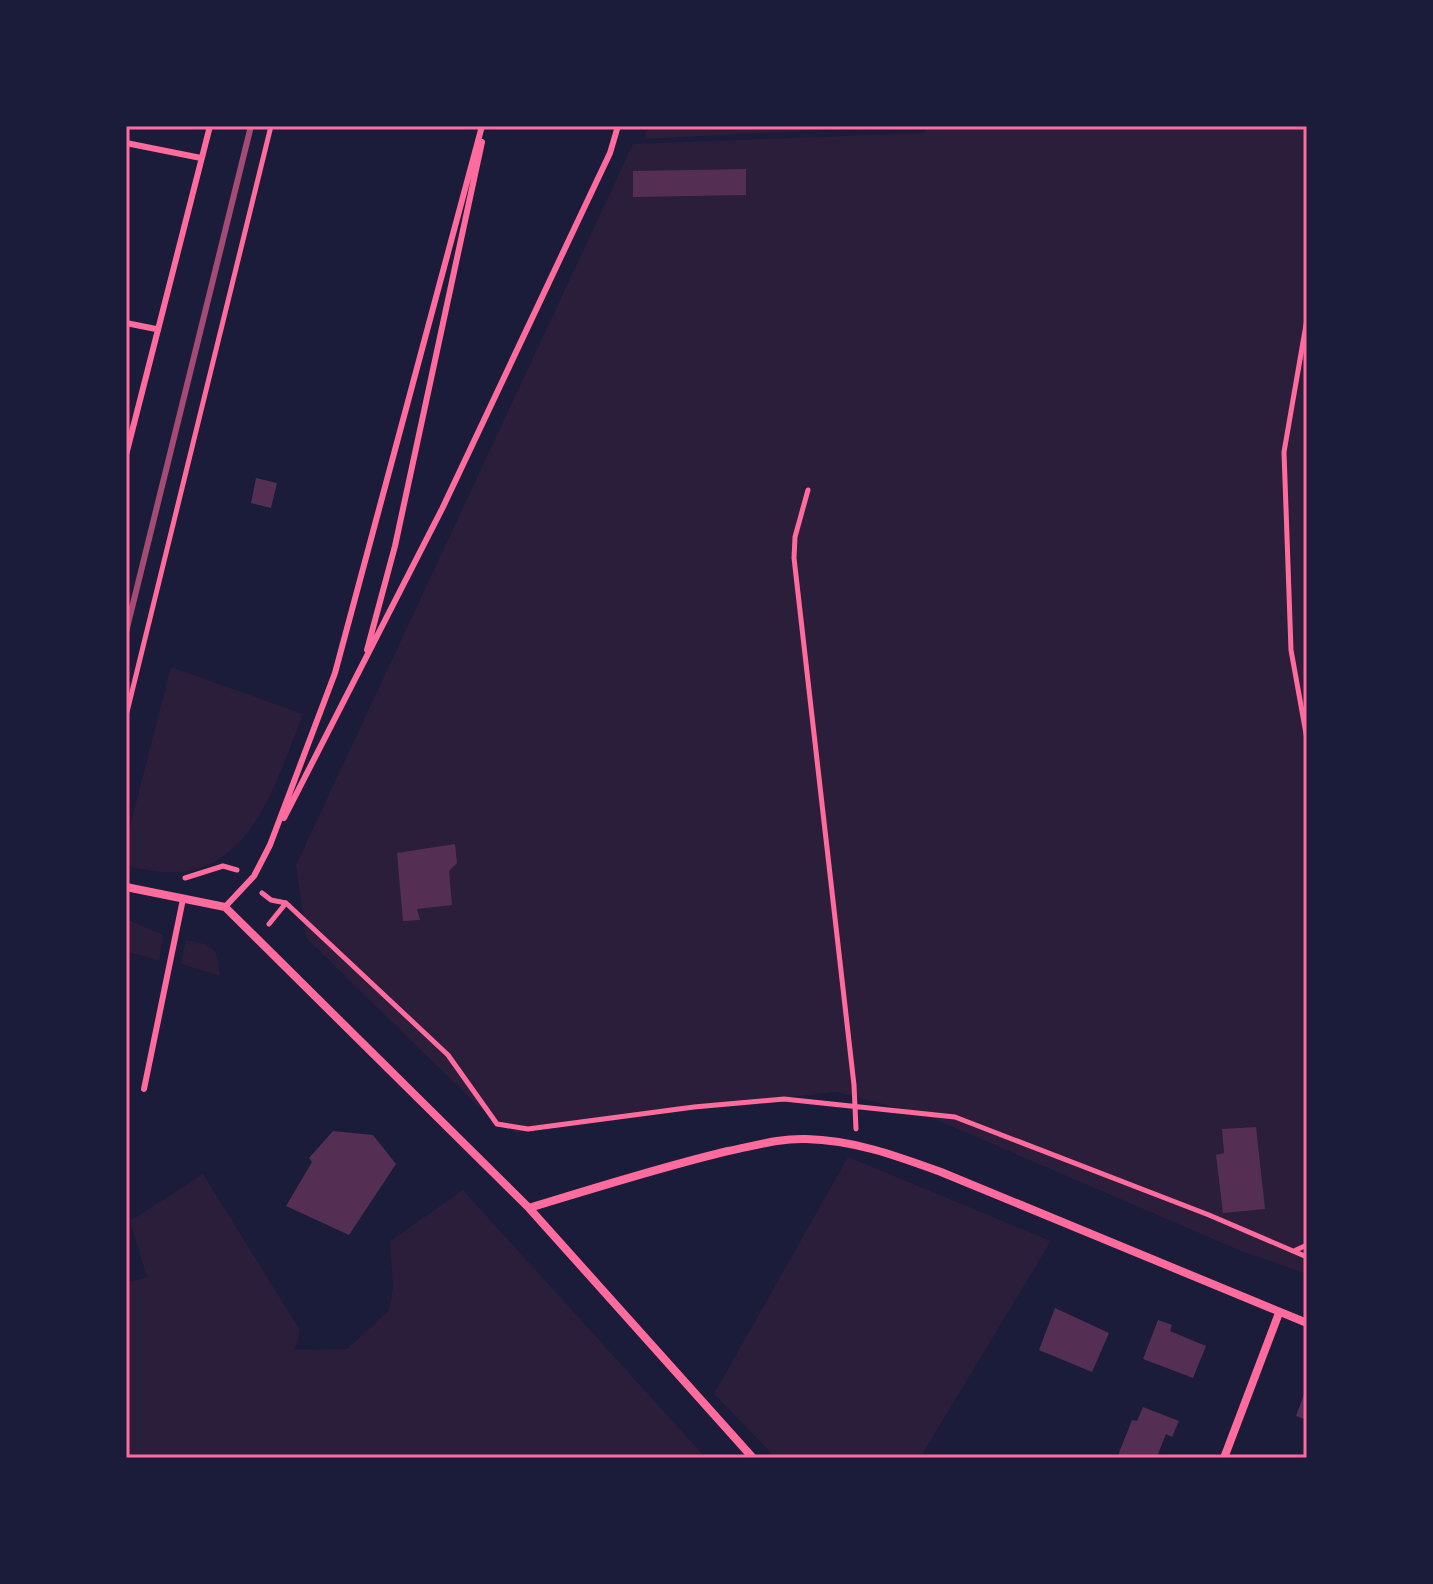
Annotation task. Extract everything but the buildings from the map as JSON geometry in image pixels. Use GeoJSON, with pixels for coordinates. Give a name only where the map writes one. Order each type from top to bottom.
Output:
{"type":"FeatureCollection","features":[{"type":"Feature","properties":{"kind":"street"},"geometry":{"type":"LineString","coordinates":[[126,887],[225,907],[529,1208],[753,1458]]}},
{"type":"Feature","properties":{"kind":"street"},"geometry":{"type":"LineString","coordinates":[[529,1208],[692,1160],[773,1141],[804,1138],[858,1145],[882,1150],[941,1172],[1307,1323]]}},
{"type":"Feature","properties":{"kind":"street"},"geometry":{"type":"LineString","coordinates":[[1224,1458],[1279,1313]]}},
{"type":"Feature","properties":{"kind":"lane"},"geometry":{"type":"LineString","coordinates":[[126,455],[210,126]]}},
{"type":"Feature","properties":{"kind":"lane"},"geometry":{"type":"LineString","coordinates":[[363,665],[395,546],[484,126]]}},
{"type":"Feature","properties":{"kind":"lane"},"geometry":{"type":"LineString","coordinates":[[270,845],[335,673],[484,126]]}},
{"type":"Feature","properties":{"kind":"lane"},"geometry":{"type":"LineString","coordinates":[[225,907],[249,881],[270,845],[442,509],[610,153],[618,126]]}},
{"type":"Feature","properties":{"kind":"lane"},"geometry":{"type":"LineString","coordinates":[[126,143],[201,158]]}},
{"type":"Feature","properties":{"kind":"lane"},"geometry":{"type":"LineString","coordinates":[[126,323],[156,329]]}},
{"type":"Feature","properties":{"kind":"lane"},"geometry":{"type":"LineString","coordinates":[[144,1089],[183,899]]}},
{"type":"Feature","properties":{"kind":"path"},"geometry":{"type":"LineString","coordinates":[[126,716],[271,126]]}},
{"type":"Feature","properties":{"kind":"path"},"geometry":{"type":"LineString","coordinates":[[1307,319],[1284,452],[1291,650],[1307,739]]}},
{"type":"Feature","properties":{"kind":"path"},"geometry":{"type":"LineString","coordinates":[[808,490],[795,537],[794,558],[858,1145]]}},
{"type":"Feature","properties":{"kind":"path"},"geometry":{"type":"LineString","coordinates":[[182,879],[223,866],[236,869],[271,900],[286,903],[448,1055],[497,1124],[528,1129],[694,1107],[784,1099],[955,1117],[1307,1257]]}},
{"type":"Feature","properties":{"kind":"path"},"geometry":{"type":"LineString","coordinates":[[1295,1250],[1307,1245]]}},
{"type":"Feature","properties":{"kind":"shaded area"},"geometry":{"type":"Polygon","coordinates":[[[648,126],[896,126],[644,139],[648,126]]]}},
{"type":"Feature","properties":{"kind":"shaded area"},"geometry":{"type":"Polygon","coordinates":[[[927,126],[1307,126],[1307,1274],[1241,1251],[925,1115],[836,1092],[570,1121],[516,1133],[479,1107],[306,938],[296,865],[633,144],[924,133],[927,126]]]}},
{"type":"Feature","properties":{"kind":"shaded area"},"geometry":{"type":"Polygon","coordinates":[[[171,667],[303,714],[278,779],[246,835],[224,855],[198,869],[166,872],[126,865],[126,842],[171,667]]]}},
{"type":"Feature","properties":{"kind":"shaded area"},"geometry":{"type":"Polygon","coordinates":[[[126,919],[163,935],[159,961],[126,951],[126,919]]]}},
{"type":"Feature","properties":{"kind":"shaded area"},"geometry":{"type":"Polygon","coordinates":[[[186,940],[204,944],[216,952],[220,976],[181,964],[186,940]]]}},
{"type":"Feature","properties":{"kind":"shaded area"},"geometry":{"type":"Polygon","coordinates":[[[848,1157],[1051,1241],[920,1458],[776,1458],[714,1394],[848,1157]]]}},
{"type":"Feature","properties":{"kind":"shaded area"},"geometry":{"type":"Polygon","coordinates":[[[203,1174],[300,1330],[295,1350],[347,1349],[389,1310],[393,1288],[390,1241],[463,1190],[706,1458],[126,1458],[126,1283],[147,1277],[130,1221],[203,1174]]]}},
{"type":"Feature","properties":{"kind":"railway"},"geometry":{"type":"LineString","coordinates":[[126,632],[251,126]]}}]}
